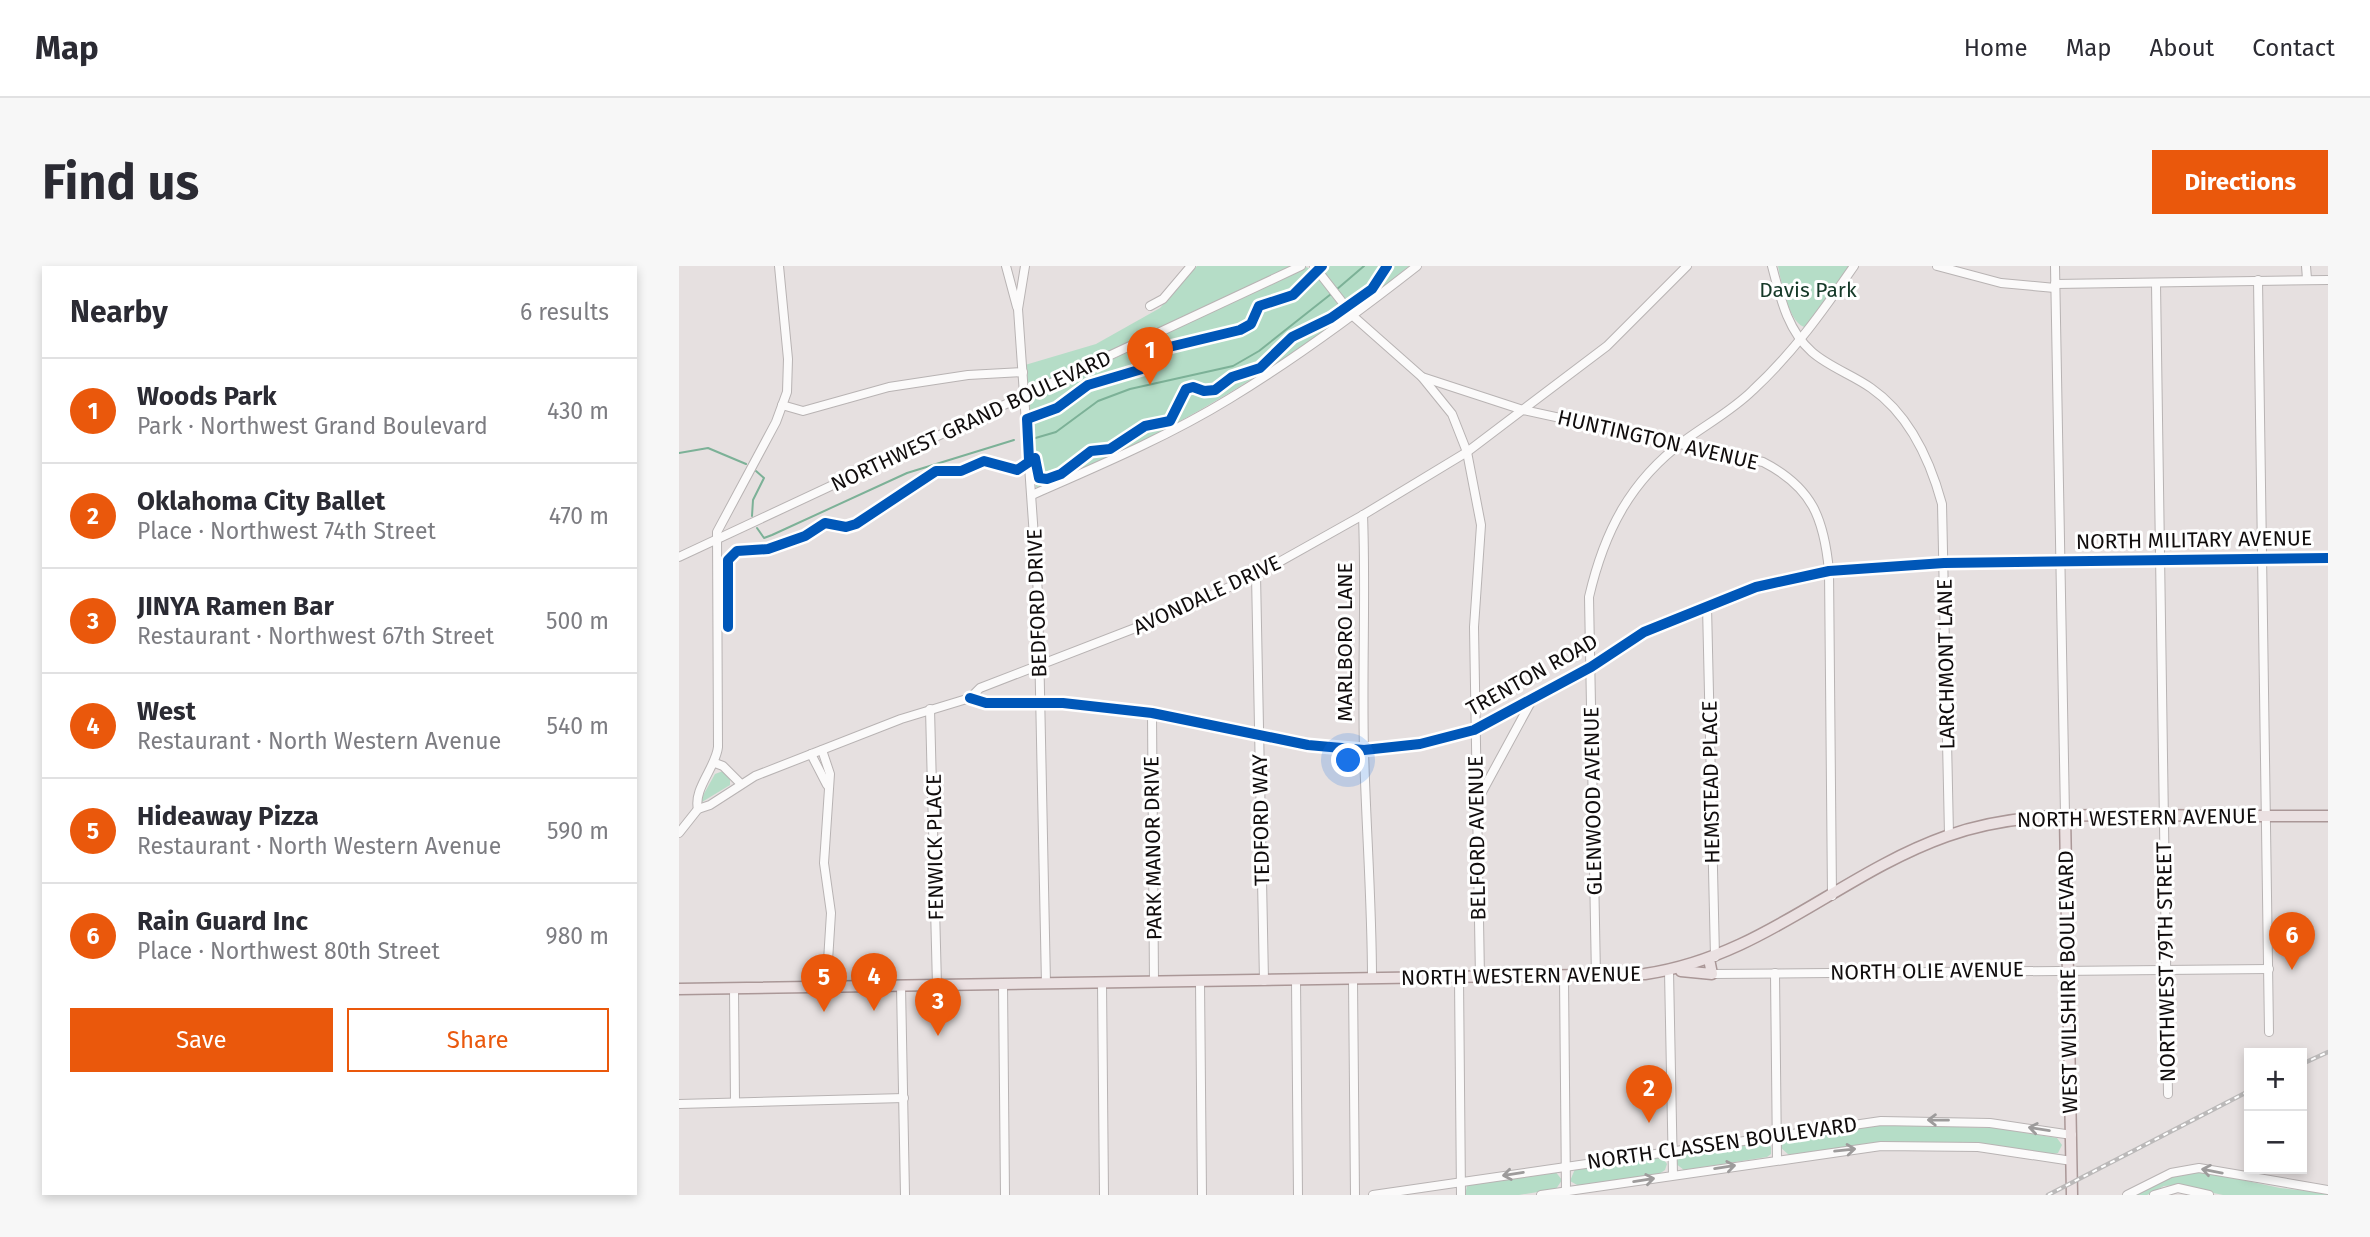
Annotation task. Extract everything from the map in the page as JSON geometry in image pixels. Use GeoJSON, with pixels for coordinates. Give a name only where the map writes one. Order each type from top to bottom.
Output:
{"type":"FeatureCollection","features":[{"type":"Feature","properties":{"kind":"main road","name":"NORTH WESTERN AVENUE"},"geometry":{"type":"LineString","coordinates":[[679,989],[1596,977],[1669,971],[1712,958],[1753,941],[1902,856],[1948,835],[2013,819],[2065,815],[2328,816]]}},
{"type":"Feature","properties":{"kind":"main road","name":"WEST WILSHIRE BOULEVARD"},"geometry":{"type":"LineString","coordinates":[[2065,815],[2072,1195]]}},
{"type":"Feature","properties":{"kind":"main road"},"geometry":{"type":"LineString","coordinates":[[1669,971],[1712,974],[1712,958]]}},
{"type":"Feature","properties":{"kind":"street"},"geometry":{"type":"LineString","coordinates":[[698,809],[697,799],[715,763],[718,740],[717,539],[723,517],[787,392],[788,359],[779,266]]}},
{"type":"Feature","properties":{"kind":"street"},"geometry":{"type":"LineString","coordinates":[[1006,266],[1018,309]]}},
{"type":"Feature","properties":{"kind":"street","name":"BEDFORD DRIVE"},"geometry":{"type":"LineString","coordinates":[[1025,266],[1018,309],[1029,443],[1040,665],[1046,984]]}},
{"type":"Feature","properties":{"kind":"street"},"geometry":{"type":"LineString","coordinates":[[1150,306],[1163,299],[1191,266]]}},
{"type":"Feature","properties":{"kind":"street","name":"NORTHWEST GRAND BOULEVARD"},"geometry":{"type":"LineString","coordinates":[[679,557],[1301,266]]}},
{"type":"Feature","properties":{"kind":"street","name":"HUNTINGTON AVENUE"},"geometry":{"type":"LineString","coordinates":[[1314,266],[1353,316],[1422,377],[1523,410],[1763,463],[1785,474],[1807,494],[1821,522],[1829,571],[1832,896]]}},
{"type":"Feature","properties":{"kind":"street"},"geometry":{"type":"LineString","coordinates":[[1032,495],[1113,460],[1228,400],[1353,316],[1417,266]]}},
{"type":"Feature","properties":{"kind":"street","name":"AVONDALE DRIVE"},"geometry":{"type":"LineString","coordinates":[[679,833],[698,809],[710,805],[741,784],[930,709],[969,698],[980,688],[1156,620],[1256,575],[1363,515],[1467,452],[1607,346],[1687,266]]}},
{"type":"Feature","properties":{"kind":"street","name":"LARCHMONT LANE"},"geometry":{"type":"LineString","coordinates":[[1772,266],[1785,313],[1802,340],[1812,352],[1874,390],[1907,423],[1932,467],[1938,492],[1944,563],[1948,835]]}},
{"type":"Feature","properties":{"kind":"street","name":"GLENWOOD AVENUE"},"geometry":{"type":"LineString","coordinates":[[1596,977],[1589,597],[1597,564],[1609,532],[1636,485],[1681,443],[1751,393],[1802,340],[1854,266]]}},
{"type":"Feature","properties":{"kind":"street"},"geometry":{"type":"LineString","coordinates":[[1937,266],[2001,283],[2055,286],[2307,279],[2328,281]]}},
{"type":"Feature","properties":{"kind":"street","name":"WEST WILSHIRE BOULEVARD"},"geometry":{"type":"LineString","coordinates":[[2055,266],[2065,815]]}},
{"type":"Feature","properties":{"kind":"street"},"geometry":{"type":"LineString","coordinates":[[2306,266],[2307,279]]}},
{"type":"Feature","properties":{"kind":"street"},"geometry":{"type":"LineString","coordinates":[[2258,280],[2270,1032]]}},
{"type":"Feature","properties":{"kind":"street","name":"NORTHWEST 79TH STREET"},"geometry":{"type":"LineString","coordinates":[[2157,284],[2158,560],[2165,815],[2168,1094]]}},
{"type":"Feature","properties":{"kind":"street","name":"NORTHWEST GRAND BOULEVARD"},"geometry":{"type":"LineString","coordinates":[[782,405],[803,411],[889,387],[968,375],[1023,372]]}},
{"type":"Feature","properties":{"kind":"street","name":"BELFORD AVENUE"},"geometry":{"type":"LineString","coordinates":[[1422,377],[1452,414],[1467,452],[1481,525],[1474,627],[1480,978]]}},
{"type":"Feature","properties":{"kind":"street","name":"MARLBORO LANE"},"geometry":{"type":"LineString","coordinates":[[1363,515],[1366,588],[1364,750],[1371,852],[1372,979]]}},
{"type":"Feature","properties":{"kind":"street","name":"NORTH MILITARY AVENUE"},"geometry":{"type":"LineString","coordinates":[[2060,561],[2328,558]]}},
{"type":"Feature","properties":{"kind":"street","name":"TRENTON ROAD"},"geometry":{"type":"LineString","coordinates":[[969,698],[986,703],[1041,702],[1152,713],[1308,745],[1364,750],[1420,744],[1474,730],[1591,667],[1644,632],[1756,587],[1829,571],[1944,563],[2060,561]]}},
{"type":"Feature","properties":{"kind":"street","name":"TEDFORD WAY"},"geometry":{"type":"LineString","coordinates":[[1256,575],[1263,981]]}},
{"type":"Feature","properties":{"kind":"street","name":"HEMSTEAD PLACE"},"geometry":{"type":"LineString","coordinates":[[1707,606],[1712,958]]}},
{"type":"Feature","properties":{"kind":"street"},"geometry":{"type":"LineString","coordinates":[[1476,804],[1534,698]]}},
{"type":"Feature","properties":{"kind":"street","name":"FENWICK PLACE"},"geometry":{"type":"LineString","coordinates":[[930,709],[937,986]]}},
{"type":"Feature","properties":{"kind":"street","name":"PARK MANOR DRIVE"},"geometry":{"type":"LineString","coordinates":[[1152,713],[1154,982]]}},
{"type":"Feature","properties":{"kind":"street"},"geometry":{"type":"LineString","coordinates":[[822,750],[829,774],[824,863],[831,920],[828,961]]}},
{"type":"Feature","properties":{"kind":"street"},"geometry":{"type":"LineString","coordinates":[[811,754],[827,785]]}},
{"type":"Feature","properties":{"kind":"street"},"geometry":{"type":"LineString","coordinates":[[715,763],[723,766],[741,784]]}},
{"type":"Feature","properties":{"kind":"street","name":"NORTH OLIE AVENUE"},"geometry":{"type":"LineString","coordinates":[[1712,974],[2269,969]]}},
{"type":"Feature","properties":{"kind":"street"},"geometry":{"type":"LineString","coordinates":[[1669,971],[1673,1175]]}},
{"type":"Feature","properties":{"kind":"street"},"geometry":{"type":"LineString","coordinates":[[1775,973],[1777,1159]]}},
{"type":"Feature","properties":{"kind":"street"},"geometry":{"type":"LineString","coordinates":[[1564,977],[1566,1191]]}},
{"type":"Feature","properties":{"kind":"street"},"geometry":{"type":"LineString","coordinates":[[1459,978],[1461,1195]]}},
{"type":"Feature","properties":{"kind":"street"},"geometry":{"type":"LineString","coordinates":[[1296,980],[1298,1195]]}},
{"type":"Feature","properties":{"kind":"street"},"geometry":{"type":"LineString","coordinates":[[1353,980],[1355,1195]]}},
{"type":"Feature","properties":{"kind":"street"},"geometry":{"type":"LineString","coordinates":[[1201,982],[1202,1195]]}},
{"type":"Feature","properties":{"kind":"street"},"geometry":{"type":"LineString","coordinates":[[1102,983],[1104,1195]]}},
{"type":"Feature","properties":{"kind":"street"},"geometry":{"type":"LineString","coordinates":[[1003,984],[1005,1195]]}},
{"type":"Feature","properties":{"kind":"street"},"geometry":{"type":"LineString","coordinates":[[901,986],[905,1195]]}},
{"type":"Feature","properties":{"kind":"street"},"geometry":{"type":"LineString","coordinates":[[734,989],[735,1102]]}},
{"type":"Feature","properties":{"kind":"street"},"geometry":{"type":"LineString","coordinates":[[679,1104],[904,1098]]}},
{"type":"Feature","properties":{"kind":"street","name":"NORTH CLASSEN BOULEVARD"},"geometry":{"type":"LineString","coordinates":[[1373,1195],[1844,1124],[1910,1119],[1990,1123],[2072,1135]]}},
{"type":"Feature","properties":{"kind":"street","name":"NORTH CLASSEN BOULEVARD"},"geometry":{"type":"LineString","coordinates":[[1541,1195],[1873,1147],[1939,1145],[1998,1149],[2072,1161]]}},
{"type":"Feature","properties":{"kind":"street"},"geometry":{"type":"LineString","coordinates":[[2127,1195],[2171,1173],[2199,1168],[2328,1189]]}},
{"type":"Feature","properties":{"kind":"street"},"geometry":{"type":"LineString","coordinates":[[2154,1195],[2178,1188],[2209,1195]]}},
{"type":"Feature","properties":{"kind":"green space"},"geometry":{"type":"Polygon","coordinates":[[[1197,266],[1291,266],[1031,389],[1027,387],[1025,365],[1096,344],[1160,308],[1197,266]]]}},
{"type":"Feature","properties":{"kind":"green space"},"geometry":{"type":"Polygon","coordinates":[[[1319,266],[1409,266],[1359,307],[1352,308],[1328,283],[1319,266]]]}},
{"type":"Feature","properties":{"kind":"green space","name":"Davis Park"},"geometry":{"type":"Polygon","coordinates":[[[1778,266],[1851,266],[1809,327],[1802,326],[1792,313],[1778,266]]]}},
{"type":"Feature","properties":{"kind":"green space"},"geometry":{"type":"Polygon","coordinates":[[[1306,267],[1322,281],[1345,312],[1345,316],[1282,360],[1184,419],[1059,481],[1036,487],[1029,399],[1306,267]]]}},
{"type":"Feature","properties":{"kind":"green space"},"geometry":{"type":"Polygon","coordinates":[[[723,771],[730,778],[730,785],[702,802],[701,799],[715,774],[723,771]]]}},
{"type":"Feature","properties":{"kind":"green space"},"geometry":{"type":"Polygon","coordinates":[[[1877,1125],[1996,1128],[2057,1138],[2062,1145],[2058,1153],[2053,1154],[1987,1146],[1921,1144],[1855,1147],[1789,1155],[1780,1147],[1785,1138],[1877,1125]]]}},
{"type":"Feature","properties":{"kind":"green space"},"geometry":{"type":"Polygon","coordinates":[[[1764,1140],[1771,1147],[1771,1154],[1767,1157],[1684,1170],[1675,1163],[1681,1153],[1764,1140]]]}},
{"type":"Feature","properties":{"kind":"green space"},"geometry":{"type":"Polygon","coordinates":[[[1662,1157],[1667,1164],[1665,1170],[1659,1174],[1579,1186],[1570,1181],[1575,1169],[1662,1157]]]}},
{"type":"Feature","properties":{"kind":"green space"},"geometry":{"type":"Polygon","coordinates":[[[1555,1171],[1562,1180],[1556,1189],[1519,1195],[1465,1195],[1467,1186],[1471,1184],[1555,1171]]]}},
{"type":"Feature","properties":{"kind":"green space"},"geometry":{"type":"Polygon","coordinates":[[[2200,1171],[2328,1195],[2223,1195],[2176,1185],[2164,1186],[2147,1195],[2135,1195],[2169,1177],[2200,1171]]]}},
{"type":"Feature","properties":{"kind":"waterway"},"geometry":{"type":"LineString","coordinates":[[1336,290],[1364,266]]}},
{"type":"Feature","properties":{"kind":"waterway"},"geometry":{"type":"LineString","coordinates":[[1032,439],[1056,432],[1098,401],[1130,389],[1233,366],[1259,351],[1331,294]]}},
{"type":"Feature","properties":{"kind":"waterway"},"geometry":{"type":"LineString","coordinates":[[757,528],[764,538],[907,473],[1014,440]]}},
{"type":"Feature","properties":{"kind":"waterway"},"geometry":{"type":"LineString","coordinates":[[679,453],[708,448],[746,464]]}},
{"type":"Feature","properties":{"kind":"waterway"},"geometry":{"type":"LineString","coordinates":[[752,516],[753,500],[764,478],[756,471]]}},
{"type":"Feature","properties":{"kind":"railway"},"geometry":{"type":"LineString","coordinates":[[2307,1062],[2328,1052]]}},
{"type":"Feature","properties":{"kind":"railway"},"geometry":{"type":"LineString","coordinates":[[2048,1195],[2244,1094]]}},
{"type":"Feature","properties":{"kind":"cycle path"},"geometry":{"type":"LineString","coordinates":[[1029,460],[1027,419],[1057,408],[1088,385],[1142,369],[1165,348],[1240,330],[1251,324],[1259,306],[1293,295],[1322,266]]}},
{"type":"Feature","properties":{"kind":"cycle path"},"geometry":{"type":"LineString","coordinates":[[728,627],[728,560],[737,551],[768,549],[805,536],[825,523],[846,527],[856,524],[936,471],[961,471],[984,461],[1017,470],[1035,458],[1039,478],[1047,479],[1061,474],[1091,451],[1110,449],[1145,426],[1170,421],[1186,389],[1193,387],[1204,391],[1215,390],[1232,377],[1260,368],[1292,337],[1331,318],[1372,289],[1387,266]]}},
{"type":"Feature","properties":{"kind":"cycle path"},"geometry":{"type":"LineString","coordinates":[[970,698],[986,703],[1063,703],[1152,713],[1308,745],[1364,750],[1420,744],[1474,730],[1591,667],[1644,632],[1756,587],[1829,571],[1944,563],[2328,558]]}},
{"type":"Feature","properties":{"kind":"place","name":"Woods Park"},"geometry":{"type":"Point","coordinates":[1150,385]}},
{"type":"Feature","properties":{"kind":"place","name":"Rain Guard Inc"},"geometry":{"type":"Point","coordinates":[2292,970]}},
{"type":"Feature","properties":{"kind":"place","name":"West"},"geometry":{"type":"Point","coordinates":[874,1011]}},
{"type":"Feature","properties":{"kind":"place","name":"Hideaway Pizza"},"geometry":{"type":"Point","coordinates":[824,1012]}},
{"type":"Feature","properties":{"kind":"place","name":"JINYA Ramen Bar"},"geometry":{"type":"Point","coordinates":[938,1036]}},
{"type":"Feature","properties":{"kind":"place","name":"Oklahoma City Ballet"},"geometry":{"type":"Point","coordinates":[1649,1123]}}]}
